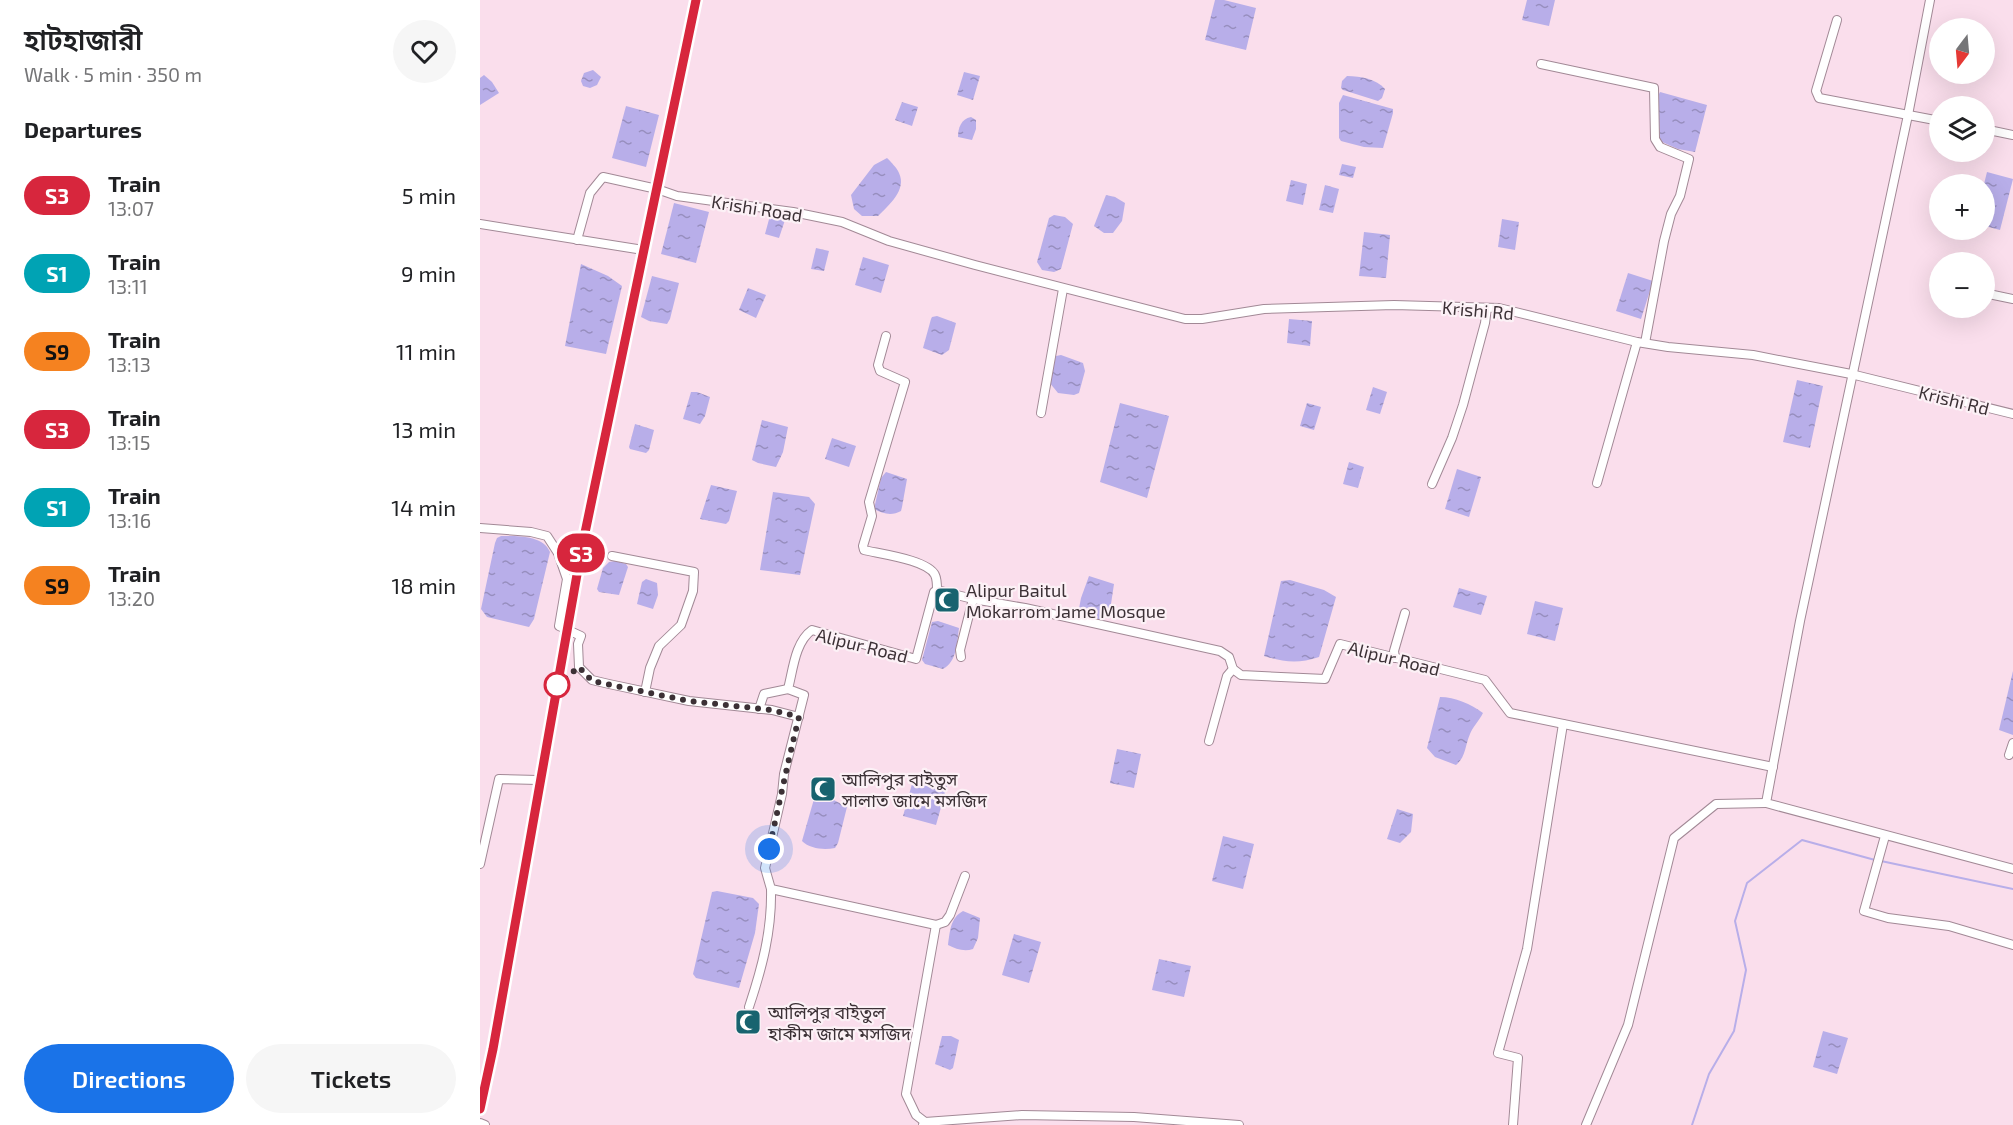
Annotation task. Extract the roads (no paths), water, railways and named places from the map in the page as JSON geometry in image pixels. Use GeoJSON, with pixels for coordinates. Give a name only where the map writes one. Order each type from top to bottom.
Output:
{"type":"FeatureCollection","features":[{"type":"Feature","properties":{"kind":"street"},"geometry":{"type":"LineString","coordinates":[[1766,803],[1800,621],[1908,115],[1930,0]]}},
{"type":"Feature","properties":{"kind":"street"},"geometry":{"type":"LineString","coordinates":[[1837,20],[1815,91],[1816,96],[1929,119]]}},
{"type":"Feature","properties":{"kind":"street"},"geometry":{"type":"LineString","coordinates":[[1541,64],[1654,88],[1655,139],[1660,147],[1689,159],[1680,196],[1671,214],[1641,342],[1597,483]]}},
{"type":"Feature","properties":{"kind":"street"},"geometry":{"type":"LineString","coordinates":[[1995,131],[2013,135]]}},
{"type":"Feature","properties":{"kind":"street","name":"Krishi Road"},"geometry":{"type":"LineString","coordinates":[[577,240],[590,193],[603,177],[657,189],[676,196],[793,212],[842,222],[889,241],[975,265]]}},
{"type":"Feature","properties":{"kind":"street"},"geometry":{"type":"LineString","coordinates":[[480,224],[637,249]]}},
{"type":"Feature","properties":{"kind":"street","name":"Krishi Rd"},"geometry":{"type":"LineString","coordinates":[[975,265],[1185,319],[1202,320],[1264,309],[1394,305],[1499,308],[1641,342],[1668,347],[1753,355],[1851,374],[2013,414]]}},
{"type":"Feature","properties":{"kind":"street"},"geometry":{"type":"LineString","coordinates":[[1041,412],[1063,289]]}},
{"type":"Feature","properties":{"kind":"street"},"geometry":{"type":"LineString","coordinates":[[1995,295],[2013,299]]}},
{"type":"Feature","properties":{"kind":"street"},"geometry":{"type":"LineString","coordinates":[[1432,484],[1452,438],[1463,405],[1487,308]]}},
{"type":"Feature","properties":{"kind":"street"},"geometry":{"type":"LineString","coordinates":[[886,336],[878,365],[880,371],[905,382],[869,502],[872,516],[863,546],[864,550],[920,563],[929,568],[935,576],[937,590],[973,600],[1025,608],[1220,651],[1229,657],[1233,669],[1227,676],[1209,741]]}},
{"type":"Feature","properties":{"kind":"street"},"geometry":{"type":"LineString","coordinates":[[480,528],[531,532],[547,536],[558,553],[567,579],[559,626],[581,636],[579,667],[592,681],[689,701],[772,710],[799,717]]}},
{"type":"Feature","properties":{"kind":"street"},"geometry":{"type":"LineString","coordinates":[[612,556],[694,572],[693,591],[681,625],[659,646],[650,668],[645,692]]}},
{"type":"Feature","properties":{"kind":"street","name":"Alipur Road"},"geometry":{"type":"LineString","coordinates":[[788,689],[799,647],[804,635],[812,630],[916,659],[934,592],[937,590]]}},
{"type":"Feature","properties":{"kind":"street"},"geometry":{"type":"LineString","coordinates":[[961,657],[960,650],[973,600]]}},
{"type":"Feature","properties":{"kind":"street"},"geometry":{"type":"LineString","coordinates":[[1395,657],[1394,651],[1405,613]]}},
{"type":"Feature","properties":{"kind":"street","name":"Alipur Road"},"geometry":{"type":"LineString","coordinates":[[1233,669],[1241,675],[1325,679],[1340,644],[1485,680],[1510,713],[1773,767]]}},
{"type":"Feature","properties":{"kind":"street"},"geometry":{"type":"LineString","coordinates":[[749,1007],[764,962],[771,910],[771,890],[765,868],[804,695],[788,689],[764,694],[759,709]]}},
{"type":"Feature","properties":{"kind":"street"},"geometry":{"type":"LineString","coordinates":[[1513,1125],[1518,1058],[1498,1053],[1527,950],[1563,724]]}},
{"type":"Feature","properties":{"kind":"street"},"geometry":{"type":"LineString","coordinates":[[2008,755],[2013,742]]}},
{"type":"Feature","properties":{"kind":"street"},"geometry":{"type":"LineString","coordinates":[[480,864],[499,779],[538,780]]}},
{"type":"Feature","properties":{"kind":"street"},"geometry":{"type":"LineString","coordinates":[[1586,1125],[1628,1025],[1674,838],[1716,804],[1766,803],[2013,869]]}},
{"type":"Feature","properties":{"kind":"street"},"geometry":{"type":"LineString","coordinates":[[1884,836],[1864,911],[1888,918],[1949,926],[2013,945]]}},
{"type":"Feature","properties":{"kind":"street"},"geometry":{"type":"LineString","coordinates":[[771,890],[936,925],[945,922],[950,915],[965,876]]}},
{"type":"Feature","properties":{"kind":"street"},"geometry":{"type":"LineString","coordinates":[[936,925],[906,1094],[916,1115],[924,1124],[1022,1115],[1134,1117],[1239,1125]]}},
{"type":"Feature","properties":{"kind":"street"},"geometry":{"type":"LineString","coordinates":[[480,1123],[485,1125]]}},
{"type":"Feature","properties":{"kind":"water"},"geometry":{"type":"Polygon","coordinates":[[[1215,0],[1256,8],[1246,50],[1205,40],[1215,0]]]}},
{"type":"Feature","properties":{"kind":"water"},"geometry":{"type":"Polygon","coordinates":[[[1527,0],[1555,0],[1549,26],[1522,20],[1527,0]]]}},
{"type":"Feature","properties":{"kind":"water"},"geometry":{"type":"Polygon","coordinates":[[[593,70],[601,77],[597,85],[590,88],[583,86],[581,81],[584,73],[593,70]]]}},
{"type":"Feature","properties":{"kind":"water"},"geometry":{"type":"Polygon","coordinates":[[[964,72],[980,76],[973,100],[957,95],[964,72]]]}},
{"type":"Feature","properties":{"kind":"water"},"geometry":{"type":"Polygon","coordinates":[[[484,75],[499,93],[480,105],[480,78],[484,75]]]}},
{"type":"Feature","properties":{"kind":"water"},"geometry":{"type":"Polygon","coordinates":[[[1347,76],[1373,80],[1385,89],[1382,98],[1378,101],[1343,90],[1342,81],[1347,76]]]}},
{"type":"Feature","properties":{"kind":"water"},"geometry":{"type":"Polygon","coordinates":[[[1660,92],[1707,105],[1695,152],[1678,149],[1660,141],[1658,96],[1660,92]]]}},
{"type":"Feature","properties":{"kind":"water"},"geometry":{"type":"Polygon","coordinates":[[[1343,95],[1393,109],[1383,148],[1364,147],[1341,141],[1339,138],[1339,103],[1343,95]]]}},
{"type":"Feature","properties":{"kind":"water"},"geometry":{"type":"Polygon","coordinates":[[[902,102],[918,107],[912,126],[895,120],[902,102]]]}},
{"type":"Feature","properties":{"kind":"water"},"geometry":{"type":"Polygon","coordinates":[[[626,106],[659,115],[646,167],[612,158],[626,106]]]}},
{"type":"Feature","properties":{"kind":"water"},"geometry":{"type":"Polygon","coordinates":[[[971,117],[976,120],[972,140],[958,137],[961,124],[971,117]]]}},
{"type":"Feature","properties":{"kind":"water"},"geometry":{"type":"Polygon","coordinates":[[[887,158],[899,173],[901,185],[899,191],[878,216],[862,216],[854,209],[851,195],[874,165],[887,158]]]}},
{"type":"Feature","properties":{"kind":"water"},"geometry":{"type":"Polygon","coordinates":[[[1342,164],[1356,167],[1353,178],[1339,175],[1342,164]]]}},
{"type":"Feature","properties":{"kind":"water"},"geometry":{"type":"Polygon","coordinates":[[[1995,174],[2013,179],[2000,230],[1995,229],[1995,174]]]}},
{"type":"Feature","properties":{"kind":"water"},"geometry":{"type":"Polygon","coordinates":[[[1291,180],[1307,184],[1303,205],[1286,201],[1291,180]]]}},
{"type":"Feature","properties":{"kind":"water"},"geometry":{"type":"Polygon","coordinates":[[[1325,185],[1339,189],[1333,213],[1319,210],[1325,185]]]}},
{"type":"Feature","properties":{"kind":"water"},"geometry":{"type":"Polygon","coordinates":[[[1106,195],[1125,203],[1122,221],[1113,233],[1104,233],[1094,226],[1106,195]]]}},
{"type":"Feature","properties":{"kind":"water"},"geometry":{"type":"Polygon","coordinates":[[[674,203],[709,212],[696,263],[661,254],[674,203]]]}},
{"type":"Feature","properties":{"kind":"water"},"geometry":{"type":"Polygon","coordinates":[[[771,212],[786,217],[779,238],[765,234],[771,212]]]}},
{"type":"Feature","properties":{"kind":"water"},"geometry":{"type":"Polygon","coordinates":[[[1054,215],[1065,217],[1073,224],[1061,269],[1054,272],[1042,270],[1037,262],[1049,218],[1054,215]]]}},
{"type":"Feature","properties":{"kind":"water"},"geometry":{"type":"Polygon","coordinates":[[[1502,219],[1519,222],[1515,250],[1498,247],[1502,219]]]}},
{"type":"Feature","properties":{"kind":"water"},"geometry":{"type":"Polygon","coordinates":[[[1364,232],[1390,235],[1386,278],[1359,276],[1364,232]]]}},
{"type":"Feature","properties":{"kind":"water"},"geometry":{"type":"Polygon","coordinates":[[[816,248],[829,251],[824,271],[811,269],[816,248]]]}},
{"type":"Feature","properties":{"kind":"water"},"geometry":{"type":"Polygon","coordinates":[[[863,257],[889,265],[881,293],[855,285],[863,257]]]}},
{"type":"Feature","properties":{"kind":"water"},"geometry":{"type":"Polygon","coordinates":[[[581,264],[608,276],[622,286],[606,354],[565,346],[581,264]]]}},
{"type":"Feature","properties":{"kind":"water"},"geometry":{"type":"Polygon","coordinates":[[[1628,273],[1653,281],[1641,319],[1616,311],[1628,273]]]}},
{"type":"Feature","properties":{"kind":"water"},"geometry":{"type":"Polygon","coordinates":[[[652,276],[679,283],[667,324],[641,317],[652,276]]]}},
{"type":"Feature","properties":{"kind":"water"},"geometry":{"type":"Polygon","coordinates":[[[748,288],[766,295],[756,318],[739,310],[748,288]]]}},
{"type":"Feature","properties":{"kind":"water"},"geometry":{"type":"Polygon","coordinates":[[[937,316],[956,323],[949,350],[942,355],[923,348],[931,319],[937,316]]]}},
{"type":"Feature","properties":{"kind":"water"},"geometry":{"type":"Polygon","coordinates":[[[1289,319],[1312,321],[1310,346],[1287,343],[1289,319]]]}},
{"type":"Feature","properties":{"kind":"water"},"geometry":{"type":"Polygon","coordinates":[[[1061,355],[1083,363],[1085,371],[1079,393],[1074,395],[1058,393],[1049,382],[1056,356],[1061,355]]]}},
{"type":"Feature","properties":{"kind":"water"},"geometry":{"type":"Polygon","coordinates":[[[1797,380],[1823,386],[1810,448],[1783,442],[1797,380]]]}},
{"type":"Feature","properties":{"kind":"water"},"geometry":{"type":"Polygon","coordinates":[[[1373,387],[1387,392],[1380,414],[1366,410],[1373,387]]]}},
{"type":"Feature","properties":{"kind":"water"},"geometry":{"type":"Polygon","coordinates":[[[691,392],[710,397],[705,416],[700,424],[683,419],[691,392]]]}},
{"type":"Feature","properties":{"kind":"water"},"geometry":{"type":"Polygon","coordinates":[[[1120,403],[1169,416],[1147,498],[1100,482],[1120,403]]]}},
{"type":"Feature","properties":{"kind":"water"},"geometry":{"type":"Polygon","coordinates":[[[1307,403],[1321,407],[1314,430],[1300,426],[1307,403]]]}},
{"type":"Feature","properties":{"kind":"water"},"geometry":{"type":"Polygon","coordinates":[[[762,420],[788,427],[783,452],[776,467],[752,460],[762,420]]]}},
{"type":"Feature","properties":{"kind":"water"},"geometry":{"type":"Polygon","coordinates":[[[635,424],[654,430],[649,450],[646,453],[629,447],[635,424]]]}},
{"type":"Feature","properties":{"kind":"water"},"geometry":{"type":"Polygon","coordinates":[[[832,438],[856,446],[849,467],[825,459],[832,438]]]}},
{"type":"Feature","properties":{"kind":"water"},"geometry":{"type":"Polygon","coordinates":[[[1349,462],[1364,467],[1358,488],[1343,484],[1349,462]]]}},
{"type":"Feature","properties":{"kind":"water"},"geometry":{"type":"Polygon","coordinates":[[[1457,469],[1481,477],[1469,517],[1445,509],[1457,469]]]}},
{"type":"Feature","properties":{"kind":"water"},"geometry":{"type":"Polygon","coordinates":[[[886,472],[907,479],[901,511],[894,514],[874,509],[881,478],[886,472]]]}},
{"type":"Feature","properties":{"kind":"water"},"geometry":{"type":"Polygon","coordinates":[[[711,485],[737,491],[729,521],[726,524],[700,519],[711,485]]]}},
{"type":"Feature","properties":{"kind":"water"},"geometry":{"type":"Polygon","coordinates":[[[773,492],[809,497],[815,504],[800,575],[760,570],[773,492]]]}},
{"type":"Feature","properties":{"kind":"water"},"geometry":{"type":"Polygon","coordinates":[[[501,536],[536,539],[547,546],[550,552],[534,619],[529,627],[487,617],[481,609],[495,543],[501,536]]]}},
{"type":"Feature","properties":{"kind":"water"},"geometry":{"type":"Polygon","coordinates":[[[609,562],[626,564],[628,567],[619,595],[599,592],[597,589],[603,568],[609,562]]]}},
{"type":"Feature","properties":{"kind":"water"},"geometry":{"type":"Polygon","coordinates":[[[1089,576],[1114,584],[1111,604],[1102,624],[1078,614],[1089,576]]]}},
{"type":"Feature","properties":{"kind":"water"},"geometry":{"type":"Polygon","coordinates":[[[646,579],[657,583],[658,595],[653,609],[637,604],[642,582],[646,579]]]}},
{"type":"Feature","properties":{"kind":"water"},"geometry":{"type":"Polygon","coordinates":[[[1290,580],[1324,590],[1336,597],[1319,657],[1304,661],[1291,661],[1264,656],[1281,581],[1290,580]]]}},
{"type":"Feature","properties":{"kind":"water"},"geometry":{"type":"Polygon","coordinates":[[[1459,588],[1487,596],[1481,615],[1453,607],[1459,588]]]}},
{"type":"Feature","properties":{"kind":"water"},"geometry":{"type":"Polygon","coordinates":[[[1535,601],[1563,608],[1555,641],[1527,634],[1535,601]]]}},
{"type":"Feature","properties":{"kind":"water"},"geometry":{"type":"Polygon","coordinates":[[[938,621],[959,628],[954,657],[943,669],[925,664],[922,660],[932,622],[938,621]]]}},
{"type":"Feature","properties":{"kind":"water"},"geometry":{"type":"Polygon","coordinates":[[[2013,671],[2013,735],[1999,730],[2013,671]]]}},
{"type":"Feature","properties":{"kind":"water"},"geometry":{"type":"Polygon","coordinates":[[[1440,697],[1463,702],[1483,713],[1468,738],[1464,755],[1456,765],[1435,757],[1427,748],[1440,697]]]}},
{"type":"Feature","properties":{"kind":"water"},"geometry":{"type":"Polygon","coordinates":[[[1117,749],[1141,754],[1134,788],[1110,783],[1117,749]]]}},
{"type":"Feature","properties":{"kind":"water"},"geometry":{"type":"Polygon","coordinates":[[[914,777],[947,786],[936,825],[903,816],[914,777]]]}},
{"type":"Feature","properties":{"kind":"water"},"geometry":{"type":"Polygon","coordinates":[[[819,796],[832,799],[847,807],[835,848],[817,848],[802,841],[814,799],[819,796]]]}},
{"type":"Feature","properties":{"kind":"water"},"geometry":{"type":"Polygon","coordinates":[[[1397,809],[1413,814],[1411,832],[1400,843],[1387,839],[1397,809]]]}},
{"type":"Feature","properties":{"kind":"water"},"geometry":{"type":"Polygon","coordinates":[[[1223,836],[1254,844],[1243,889],[1212,881],[1223,836]]]}},
{"type":"Feature","properties":{"kind":"water"},"geometry":{"type":"Polygon","coordinates":[[[712,892],[753,898],[759,904],[755,933],[739,988],[696,978],[693,974],[712,892]]]}},
{"type":"Feature","properties":{"kind":"water"},"geometry":{"type":"Polygon","coordinates":[[[963,911],[980,918],[978,938],[973,949],[970,950],[960,950],[948,945],[953,921],[963,911]]]}},
{"type":"Feature","properties":{"kind":"water"},"geometry":{"type":"Polygon","coordinates":[[[1014,934],[1041,942],[1029,983],[1002,975],[1014,934]]]}},
{"type":"Feature","properties":{"kind":"water"},"geometry":{"type":"Polygon","coordinates":[[[1159,959],[1191,966],[1184,997],[1152,990],[1159,959]]]}},
{"type":"Feature","properties":{"kind":"water"},"geometry":{"type":"Polygon","coordinates":[[[1823,1031],[1848,1038],[1837,1074],[1813,1067],[1823,1031]]]}},
{"type":"Feature","properties":{"kind":"water"},"geometry":{"type":"Polygon","coordinates":[[[942,1036],[951,1036],[959,1040],[953,1068],[950,1070],[935,1064],[942,1036]]]}},
{"type":"Feature","properties":{"kind":"waterway"},"geometry":{"type":"LineString","coordinates":[[1692,1125],[1709,1074],[1734,1031],[1746,970],[1735,921],[1747,883],[1802,840],[1875,860]]}},
{"type":"Feature","properties":{"kind":"waterway"},"geometry":{"type":"LineString","coordinates":[[1881,861],[2013,889]]}},
{"type":"Feature","properties":{"kind":"railway"},"geometry":{"type":"LineString","coordinates":[[480,1109],[581,552],[696,0]]}},
{"type":"Feature","properties":{"kind":"train","name":"S3"},"geometry":{"type":"LineString","coordinates":[[480,1109],[493,1049],[581,552],[696,0]]}},
{"type":"Feature","properties":{"kind":"place","name":"Alipur Baitul Mokarrom Jame Mosque"},"geometry":{"type":"Point","coordinates":[947,600]}},
{"type":"Feature","properties":{"kind":"place","name":"আলিপুর বাইতুস সালাত জামে মসজিদ"},"geometry":{"type":"Point","coordinates":[823,789]}},
{"type":"Feature","properties":{"kind":"place","name":"আলিপুর বাইতুল হাকীম জামে মসজিদ"},"geometry":{"type":"Point","coordinates":[748,1022]}}]}
